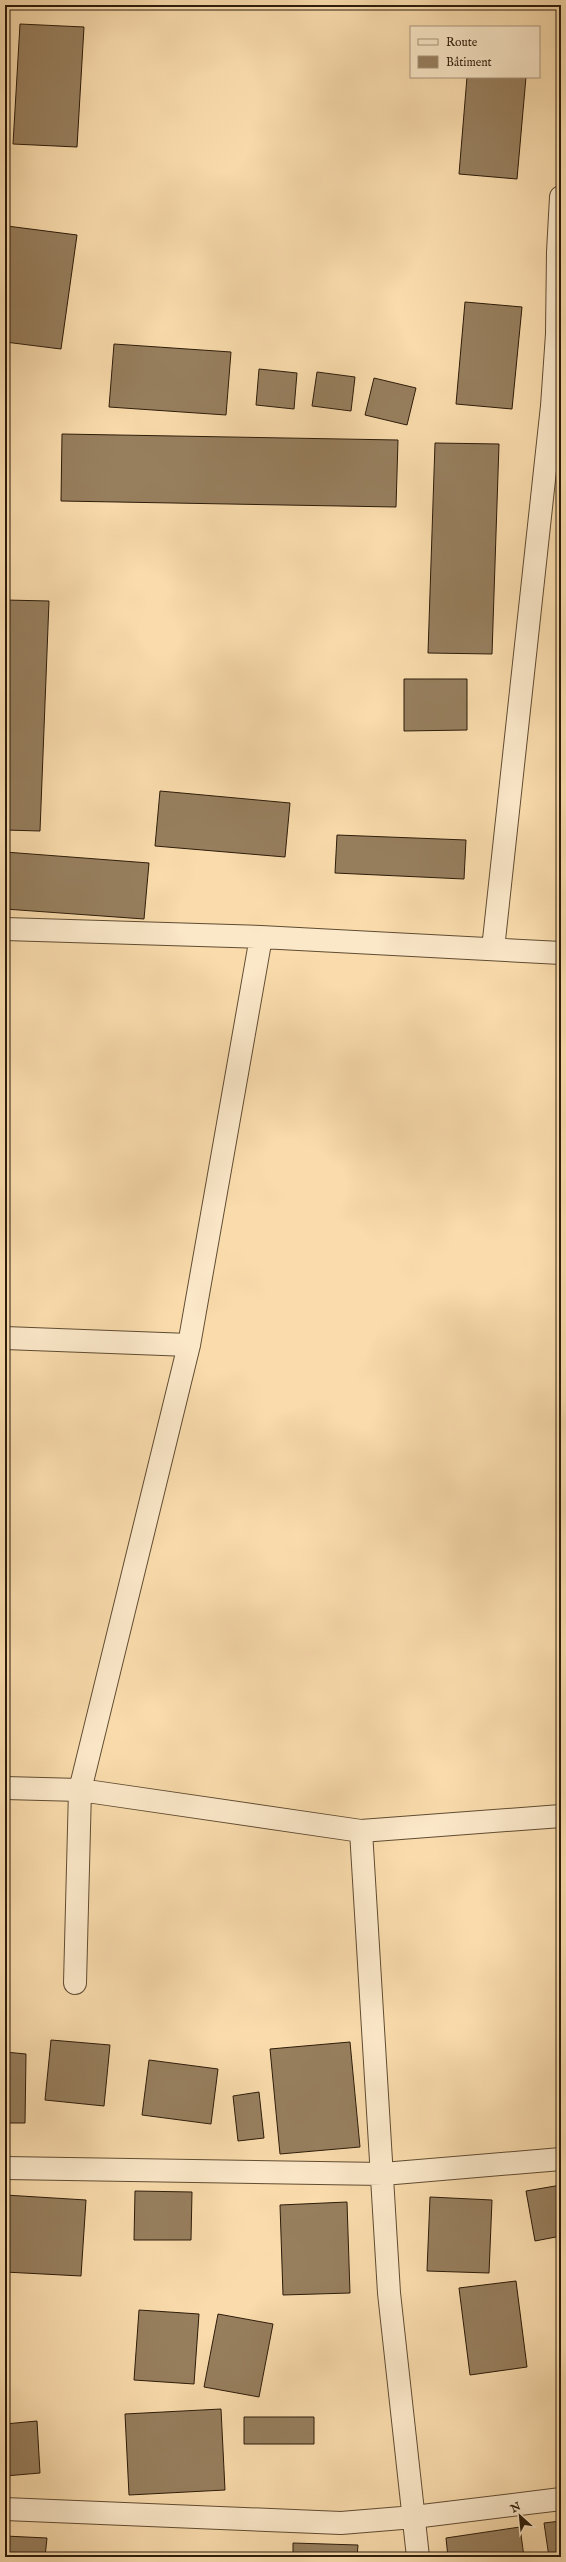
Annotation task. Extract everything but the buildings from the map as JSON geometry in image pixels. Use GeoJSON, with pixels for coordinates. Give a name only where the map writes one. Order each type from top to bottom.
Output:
{"type":"FeatureCollection","features":[{"type":"Feature","properties":{"kind":"street"},"geometry":{"type":"LineString","coordinates":[[493,949],[559,335],[558,252],[561,197]]}},
{"type":"Feature","properties":{"kind":"street"},"geometry":{"type":"LineString","coordinates":[[5,929],[261,937],[561,953]]}},
{"type":"Feature","properties":{"kind":"street"},"geometry":{"type":"LineString","coordinates":[[75,1983],[80,1790],[189,1345],[261,937]]}},
{"type":"Feature","properties":{"kind":"street"},"geometry":{"type":"LineString","coordinates":[[5,1338],[189,1345]]}},
{"type":"Feature","properties":{"kind":"street"},"geometry":{"type":"LineString","coordinates":[[5,1788],[80,1790],[361,1831],[561,1816]]}},
{"type":"Feature","properties":{"kind":"street"},"geometry":{"type":"LineString","coordinates":[[361,1831],[383,2174],[389,2293],[418,2557]]}},
{"type":"Feature","properties":{"kind":"street"},"geometry":{"type":"LineString","coordinates":[[5,2168],[383,2174],[561,2159]]}},
{"type":"Feature","properties":{"kind":"street"},"geometry":{"type":"LineString","coordinates":[[5,2509],[341,2523],[414,2517],[561,2499]]}}]}
